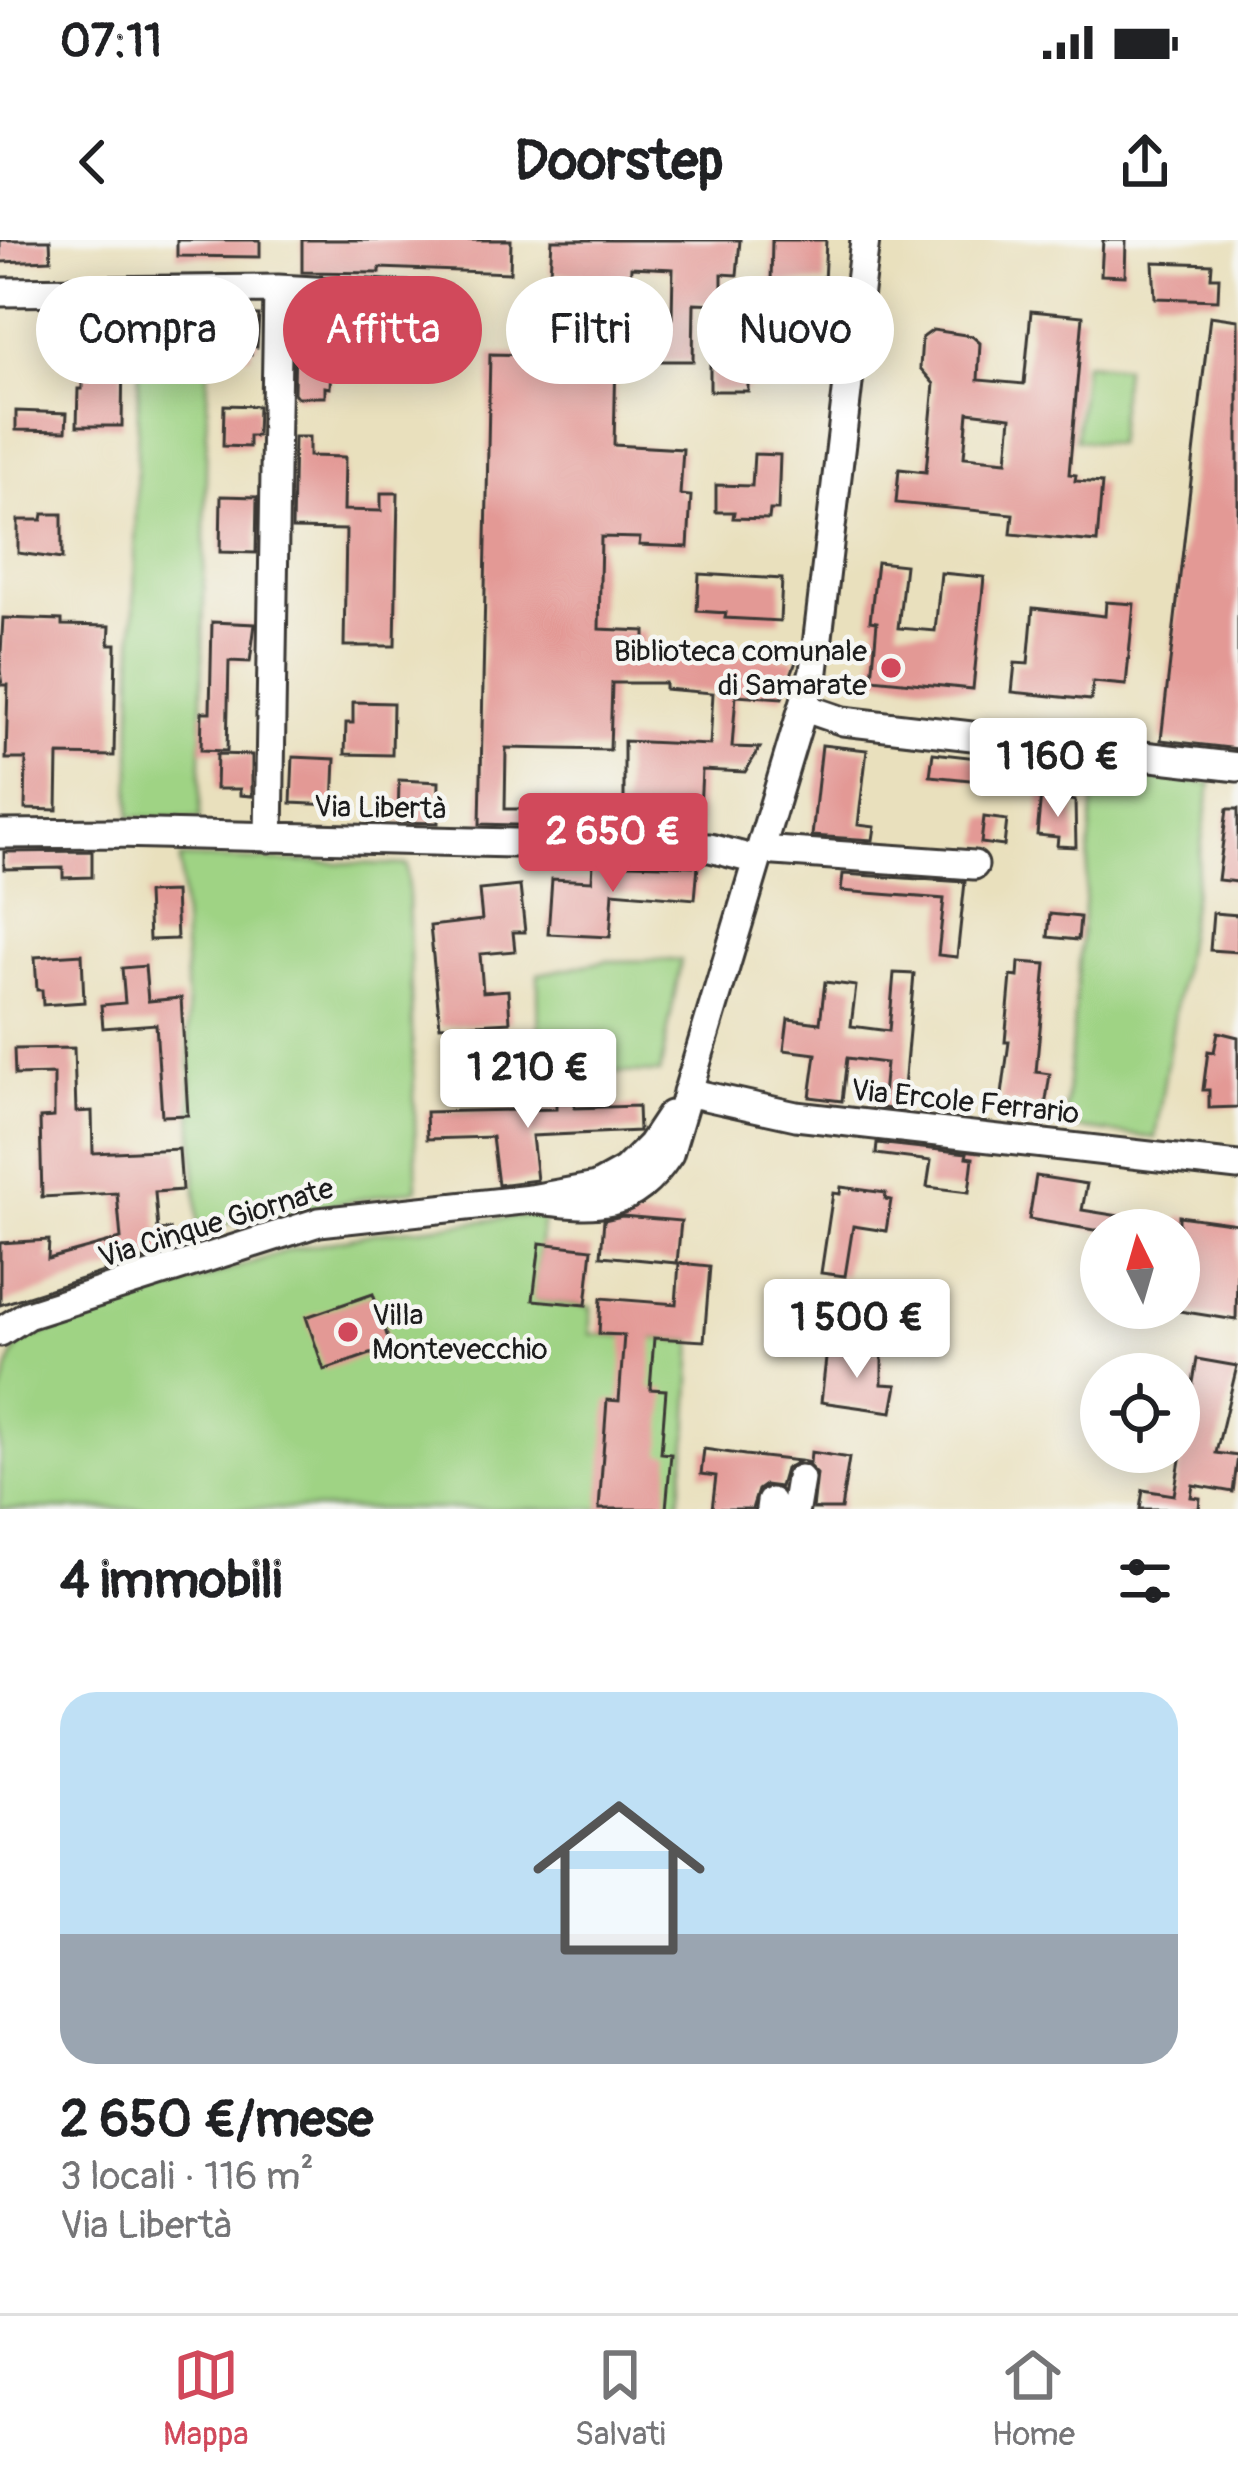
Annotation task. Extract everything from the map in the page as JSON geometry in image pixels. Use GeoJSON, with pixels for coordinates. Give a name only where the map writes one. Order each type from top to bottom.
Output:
{"type":"FeatureCollection","features":[{"type":"Feature","properties":{"kind":"street","name":"Via Cinque Giornate"},"geometry":{"type":"LineString","coordinates":[[0,1333],[27,1315],[319,1222],[531,1199],[620,1201],[640,1189],[669,1154],[814,670],[865,240]]}},
{"type":"Feature","properties":{"kind":"street"},"geometry":{"type":"LineString","coordinates":[[269,838],[278,289]]}},
{"type":"Feature","properties":{"kind":"street"},"geometry":{"type":"LineString","coordinates":[[0,292],[283,289]]}},
{"type":"Feature","properties":{"kind":"street"},"geometry":{"type":"LineString","coordinates":[[805,708],[843,721],[1238,767]]}},
{"type":"Feature","properties":{"kind":"street","name":"Via Libertà"},"geometry":{"type":"LineString","coordinates":[[0,834],[710,848],[759,855],[974,865]]}},
{"type":"Feature","properties":{"kind":"street","name":"Via Ercole Ferrario"},"geometry":{"type":"LineString","coordinates":[[687,1092],[796,1116],[1238,1166]]}},
{"type":"Feature","properties":{"kind":"street"},"geometry":{"type":"LineString","coordinates":[[779,1506],[800,1479]]}},
{"type":"Feature","properties":{"kind":"green space"},"geometry":{"type":"Polygon","coordinates":[[[1084,363],[1124,367],[1116,444],[1076,440],[1084,363]]]}},
{"type":"Feature","properties":{"kind":"green space"},"geometry":{"type":"Polygon","coordinates":[[[138,384],[208,384],[200,818],[130,817],[138,384]]]}},
{"type":"Feature","properties":{"kind":"green space"},"geometry":{"type":"Polygon","coordinates":[[[1096,773],[1211,783],[1155,1138],[1064,1127],[1096,773]]]}},
{"type":"Feature","properties":{"kind":"green space"},"geometry":{"type":"Polygon","coordinates":[[[180,858],[407,865],[417,1189],[198,1229],[180,858]]]}},
{"type":"Feature","properties":{"kind":"green space"},"geometry":{"type":"Polygon","coordinates":[[[681,960],[660,1073],[539,1071],[538,974],[606,961],[681,960]]]}},
{"type":"Feature","properties":{"kind":"green space"},"geometry":{"type":"Polygon","coordinates":[[[543,1214],[534,1300],[591,1307],[591,1334],[693,1341],[678,1509],[0,1509],[0,1395],[12,1358],[25,1340],[289,1250],[377,1233],[543,1214]]]}},
{"type":"Feature","properties":{"kind":"building"},"geometry":{"type":"Polygon","coordinates":[[[0,240],[50,240],[51,260],[0,262],[0,240]]]}},
{"type":"Feature","properties":{"kind":"building"},"geometry":{"type":"Polygon","coordinates":[[[177,240],[260,240],[260,257],[177,256],[177,240]]]}},
{"type":"Feature","properties":{"kind":"building"},"geometry":{"type":"Polygon","coordinates":[[[302,240],[511,240],[510,273],[380,268],[380,273],[302,272],[302,240]]]}},
{"type":"Feature","properties":{"kind":"building"},"geometry":{"type":"Polygon","coordinates":[[[552,240],[740,240],[737,275],[697,276],[693,361],[673,361],[673,269],[631,267],[630,276],[550,273],[552,240]]]}},
{"type":"Feature","properties":{"kind":"building"},"geometry":{"type":"Polygon","coordinates":[[[772,240],[826,240],[824,276],[771,276],[772,240]]]}},
{"type":"Feature","properties":{"kind":"building"},"geometry":{"type":"Polygon","coordinates":[[[1103,240],[1126,240],[1125,276],[1101,275],[1103,240]]]}},
{"type":"Feature","properties":{"kind":"building"},"geometry":{"type":"Polygon","coordinates":[[[1153,262],[1212,264],[1211,277],[1219,277],[1218,300],[1155,298],[1153,262]]]}},
{"type":"Feature","properties":{"kind":"building"},"geometry":{"type":"Polygon","coordinates":[[[1031,311],[1083,316],[1069,474],[1076,475],[1075,481],[1102,483],[1097,542],[1011,534],[1013,514],[896,503],[899,469],[926,472],[934,384],[920,368],[922,338],[933,330],[972,336],[980,343],[978,380],[1024,384],[1031,311]],[[968,412],[964,457],[1007,461],[1011,417],[968,412]]]}},
{"type":"Feature","properties":{"kind":"building"},"geometry":{"type":"Polygon","coordinates":[[[1210,316],[1238,320],[1238,749],[1161,740],[1210,316]]]}},
{"type":"Feature","properties":{"kind":"building"},"geometry":{"type":"Polygon","coordinates":[[[490,354],[506,354],[506,384],[615,384],[614,445],[683,449],[680,495],[691,496],[688,547],[639,545],[640,538],[601,537],[599,629],[645,631],[645,649],[797,659],[782,698],[736,695],[732,747],[760,748],[745,772],[702,770],[699,830],[480,824],[490,354]],[[612,683],[610,750],[506,748],[505,809],[624,809],[624,741],[710,745],[713,693],[665,689],[665,683],[612,683]]]}},
{"type":"Feature","properties":{"kind":"building"},"geometry":{"type":"Polygon","coordinates":[[[82,384],[123,384],[122,426],[77,426],[78,389],[82,384]]]}},
{"type":"Feature","properties":{"kind":"building"},"geometry":{"type":"Polygon","coordinates":[[[294,384],[330,384],[325,387],[325,397],[294,393],[294,384]]]}},
{"type":"Feature","properties":{"kind":"building"},"geometry":{"type":"Polygon","coordinates":[[[710,384],[748,384],[748,391],[710,391],[710,384]]]}},
{"type":"Feature","properties":{"kind":"building"},"geometry":{"type":"Polygon","coordinates":[[[224,405],[258,406],[257,436],[249,436],[249,447],[223,446],[224,405]]]}},
{"type":"Feature","properties":{"kind":"building"},"geometry":{"type":"Polygon","coordinates":[[[16,411],[67,413],[66,431],[16,430],[16,411]]]}},
{"type":"Feature","properties":{"kind":"building"},"geometry":{"type":"Polygon","coordinates":[[[294,437],[309,437],[309,456],[345,457],[344,510],[381,511],[381,493],[398,493],[395,646],[344,646],[346,530],[292,529],[294,437]]]}},
{"type":"Feature","properties":{"kind":"building"},"geometry":{"type":"Polygon","coordinates":[[[754,454],[780,455],[778,510],[770,510],[769,519],[733,518],[734,512],[716,512],[716,485],[752,486],[754,454]]]}},
{"type":"Feature","properties":{"kind":"building"},"geometry":{"type":"Polygon","coordinates":[[[221,496],[257,497],[256,553],[220,552],[221,496]]]}},
{"type":"Feature","properties":{"kind":"building"},"geometry":{"type":"Polygon","coordinates":[[[43,514],[62,514],[62,559],[18,553],[18,520],[42,520],[43,514]]]}},
{"type":"Feature","properties":{"kind":"building"},"geometry":{"type":"Polygon","coordinates":[[[877,562],[905,565],[898,628],[935,631],[941,573],[984,577],[973,689],[872,679],[877,622],[870,621],[877,562]]]}},
{"type":"Feature","properties":{"kind":"building"},"geometry":{"type":"Polygon","coordinates":[[[699,574],[782,579],[780,621],[725,618],[726,613],[697,611],[699,574]]]}},
{"type":"Feature","properties":{"kind":"building"},"geometry":{"type":"Polygon","coordinates":[[[1106,602],[1134,604],[1126,685],[1093,682],[1091,700],[1012,692],[1015,663],[1028,664],[1033,608],[1105,616],[1106,602]]]}},
{"type":"Feature","properties":{"kind":"building"},"geometry":{"type":"Polygon","coordinates":[[[3,618],[110,626],[109,644],[116,644],[114,756],[58,755],[57,810],[25,809],[26,759],[6,759],[8,685],[2,685],[0,670],[3,618]]]}},
{"type":"Feature","properties":{"kind":"building"},"geometry":{"type":"Polygon","coordinates":[[[212,622],[255,624],[250,662],[229,661],[227,751],[201,750],[202,712],[210,712],[212,622]]]}},
{"type":"Feature","properties":{"kind":"building"},"geometry":{"type":"Polygon","coordinates":[[[353,702],[393,703],[392,755],[345,754],[346,723],[353,723],[353,702]]]}},
{"type":"Feature","properties":{"kind":"building"},"geometry":{"type":"Polygon","coordinates":[[[822,745],[867,750],[858,825],[875,827],[873,840],[812,836],[822,745]]]}},
{"type":"Feature","properties":{"kind":"building"},"geometry":{"type":"Polygon","coordinates":[[[933,753],[1013,762],[1010,784],[930,776],[933,753]]]}},
{"type":"Feature","properties":{"kind":"building"},"geometry":{"type":"Polygon","coordinates":[[[217,754],[252,755],[252,796],[240,795],[240,789],[216,789],[217,754]]]}},
{"type":"Feature","properties":{"kind":"building"},"geometry":{"type":"Polygon","coordinates":[[[293,757],[335,759],[333,805],[291,803],[293,757]]]}},
{"type":"Feature","properties":{"kind":"building"},"geometry":{"type":"Polygon","coordinates":[[[399,780],[439,782],[438,823],[398,822],[399,780]]]}},
{"type":"Feature","properties":{"kind":"building"},"geometry":{"type":"Polygon","coordinates":[[[1041,794],[1075,801],[1076,847],[1057,846],[1058,837],[1037,835],[1041,794]]]}},
{"type":"Feature","properties":{"kind":"building"},"geometry":{"type":"Polygon","coordinates":[[[1227,809],[1238,809],[1238,882],[1218,880],[1227,809]]]}},
{"type":"Feature","properties":{"kind":"building"},"geometry":{"type":"Polygon","coordinates":[[[984,817],[1007,820],[1004,846],[981,843],[984,817]]]}},
{"type":"Feature","properties":{"kind":"building"},"geometry":{"type":"Polygon","coordinates":[[[92,851],[92,877],[63,878],[63,868],[4,869],[4,852],[92,851]]]}},
{"type":"Feature","properties":{"kind":"building"},"geometry":{"type":"Polygon","coordinates":[[[593,863],[698,866],[695,899],[613,892],[610,937],[548,934],[552,879],[592,881],[593,863]]]}},
{"type":"Feature","properties":{"kind":"building"},"geometry":{"type":"Polygon","coordinates":[[[843,874],[965,882],[957,957],[938,955],[944,899],[841,891],[843,874]]]}},
{"type":"Feature","properties":{"kind":"building"},"geometry":{"type":"Polygon","coordinates":[[[520,886],[525,932],[513,932],[515,951],[480,954],[483,992],[508,990],[510,1022],[440,1026],[430,926],[482,920],[479,890],[520,886]]]}},
{"type":"Feature","properties":{"kind":"building"},"geometry":{"type":"Polygon","coordinates":[[[175,892],[177,939],[149,940],[147,893],[175,892]]]}},
{"type":"Feature","properties":{"kind":"building"},"geometry":{"type":"Polygon","coordinates":[[[1213,913],[1238,915],[1238,952],[1210,950],[1213,913]]]}},
{"type":"Feature","properties":{"kind":"building"},"geometry":{"type":"Polygon","coordinates":[[[1050,914],[1080,917],[1078,940],[1048,937],[1050,914]]]}},
{"type":"Feature","properties":{"kind":"building"},"geometry":{"type":"Polygon","coordinates":[[[82,954],[84,1002],[43,1005],[35,957],[82,954]]]}},
{"type":"Feature","properties":{"kind":"building"},"geometry":{"type":"Polygon","coordinates":[[[1019,962],[1046,964],[1036,1072],[1050,1074],[1045,1107],[1001,1102],[1011,976],[1018,977],[1019,962]]]}},
{"type":"Feature","properties":{"kind":"building"},"geometry":{"type":"Polygon","coordinates":[[[145,966],[148,1001],[181,998],[188,1115],[162,1116],[156,1024],[103,1028],[101,1005],[125,1003],[122,968],[145,966]]]}},
{"type":"Feature","properties":{"kind":"building"},"geometry":{"type":"Polygon","coordinates":[[[894,973],[914,974],[902,1110],[882,1108],[886,1063],[847,1058],[842,1101],[810,1097],[816,1054],[784,1050],[788,1019],[820,1023],[825,982],[856,986],[851,1026],[889,1031],[894,973]]]}},
{"type":"Feature","properties":{"kind":"building"},"geometry":{"type":"Polygon","coordinates":[[[1218,1032],[1238,1037],[1238,1107],[1209,1108],[1209,1090],[1203,1090],[1208,1051],[1214,1052],[1218,1032]]]}},
{"type":"Feature","properties":{"kind":"building"},"geometry":{"type":"Polygon","coordinates":[[[74,1048],[76,1112],[92,1111],[93,1153],[179,1149],[182,1190],[155,1192],[158,1230],[170,1229],[172,1250],[0,1305],[0,1243],[49,1240],[48,1259],[121,1239],[117,1193],[42,1197],[40,1118],[54,1117],[54,1074],[15,1075],[14,1049],[74,1048]]]}},
{"type":"Feature","properties":{"kind":"building"},"geometry":{"type":"Polygon","coordinates":[[[575,1098],[575,1108],[638,1106],[639,1131],[532,1136],[537,1180],[498,1185],[492,1137],[427,1139],[426,1112],[556,1109],[556,1099],[575,1098]]]}},
{"type":"Feature","properties":{"kind":"building"},"geometry":{"type":"Polygon","coordinates":[[[877,1143],[967,1153],[966,1157],[973,1158],[969,1192],[927,1187],[931,1161],[876,1154],[877,1143]]]}},
{"type":"Feature","properties":{"kind":"building"},"geometry":{"type":"Polygon","coordinates":[[[1036,1176],[1087,1184],[1080,1228],[1029,1219],[1036,1176]]]}},
{"type":"Feature","properties":{"kind":"building"},"geometry":{"type":"Polygon","coordinates":[[[841,1187],[886,1193],[885,1199],[891,1200],[886,1231],[853,1226],[845,1276],[821,1273],[833,1193],[840,1194],[841,1187]]]}},
{"type":"Feature","properties":{"kind":"building"},"geometry":{"type":"Polygon","coordinates":[[[622,1216],[681,1221],[677,1263],[601,1256],[604,1220],[622,1216]]]}},
{"type":"Feature","properties":{"kind":"building"},"geometry":{"type":"Polygon","coordinates":[[[1200,1219],[1238,1224],[1236,1320],[1200,1314],[1200,1219]]]}},
{"type":"Feature","properties":{"kind":"building"},"geometry":{"type":"Polygon","coordinates":[[[540,1243],[592,1249],[586,1305],[533,1300],[540,1243]]]}},
{"type":"Feature","properties":{"kind":"building"},"geometry":{"type":"Polygon","coordinates":[[[679,1263],[710,1266],[704,1341],[654,1338],[650,1389],[666,1390],[661,1453],[671,1454],[666,1509],[599,1509],[607,1400],[619,1401],[624,1335],[599,1334],[601,1298],[676,1304],[679,1263]]]}},
{"type":"Feature","properties":{"kind":"building","name":"Villa Montevecchio"},"geometry":{"type":"Polygon","coordinates":[[[373,1294],[391,1347],[324,1370],[306,1317],[373,1294]]]}},
{"type":"Feature","properties":{"kind":"building"},"geometry":{"type":"Polygon","coordinates":[[[827,1350],[882,1352],[882,1384],[897,1385],[892,1412],[821,1402],[827,1350]]]}},
{"type":"Feature","properties":{"kind":"building"},"geometry":{"type":"Polygon","coordinates":[[[1200,1360],[1237,1366],[1216,1453],[1238,1456],[1233,1492],[1193,1485],[1191,1497],[1200,1498],[1199,1509],[1140,1509],[1143,1490],[1174,1495],[1178,1473],[1200,1473],[1200,1360]]]}},
{"type":"Feature","properties":{"kind":"building"},"geometry":{"type":"Polygon","coordinates":[[[704,1449],[799,1461],[785,1469],[780,1487],[765,1485],[758,1490],[752,1509],[712,1509],[716,1476],[701,1474],[704,1449]]]}},
{"type":"Feature","properties":{"kind":"building"},"geometry":{"type":"Polygon","coordinates":[[[811,1452],[849,1458],[841,1509],[813,1509],[817,1474],[805,1462],[810,1463],[811,1452]]]}},
{"type":"Feature","properties":{"kind":"place","name":"Biblioteca comunale di Samarate"},"geometry":{"type":"Point","coordinates":[891,668]}},
{"type":"Feature","properties":{"kind":"place","name":"Villa Montevecchio"},"geometry":{"type":"Point","coordinates":[348,1332]}}]}
